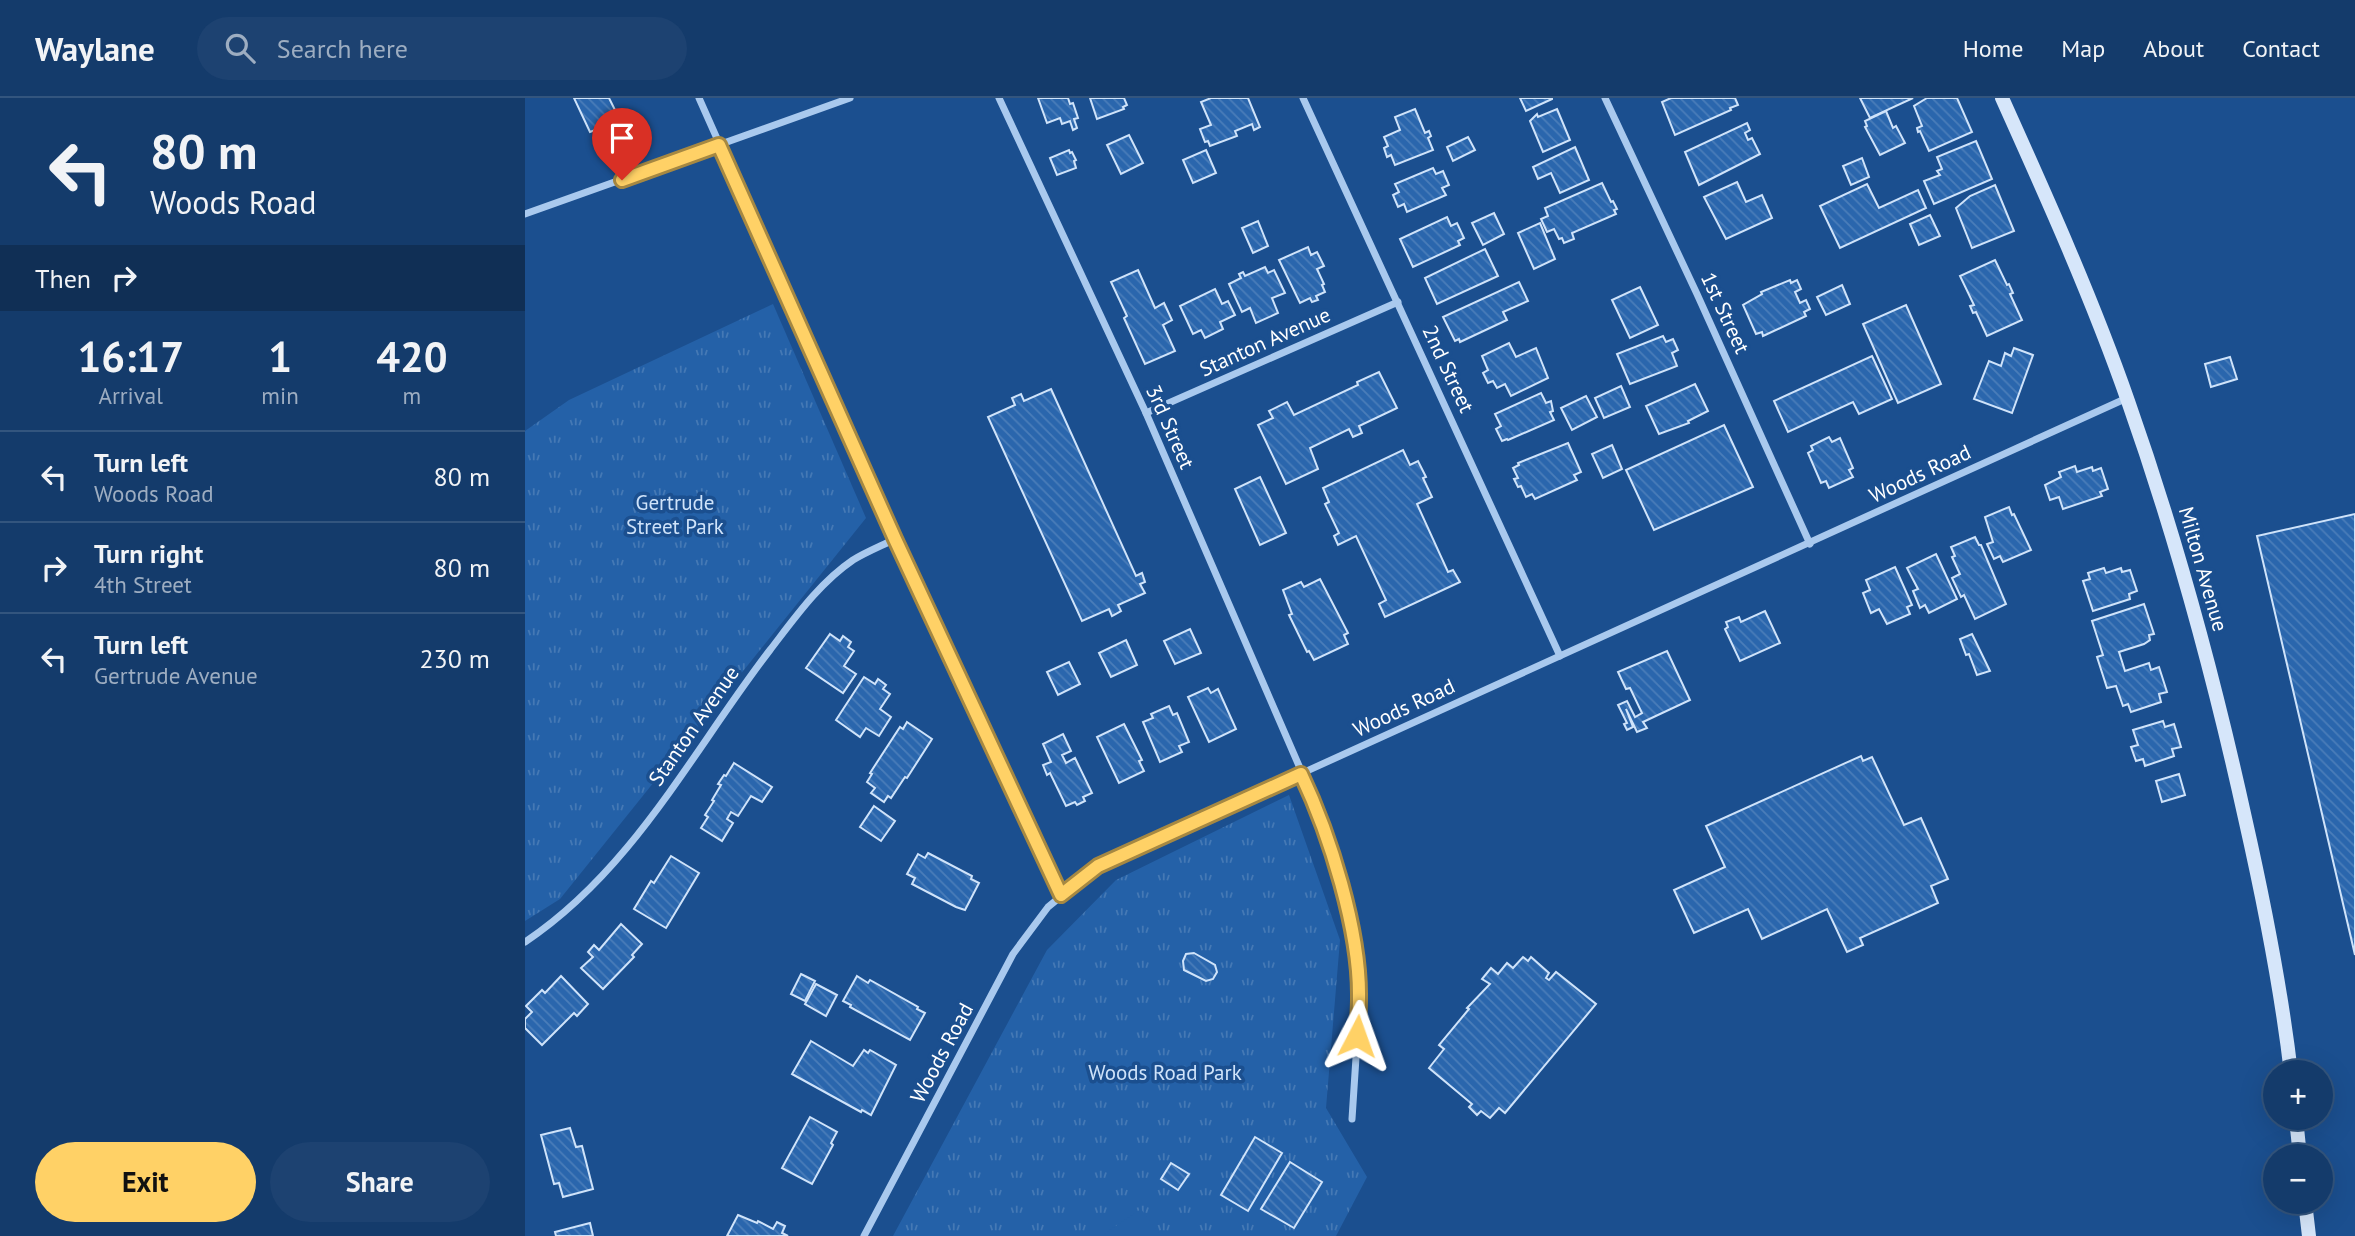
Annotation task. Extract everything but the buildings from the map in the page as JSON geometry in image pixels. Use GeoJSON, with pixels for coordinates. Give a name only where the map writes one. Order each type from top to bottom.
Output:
{"type":"FeatureCollection","features":[{"type":"Feature","properties":{"kind":"main road","name":"Milton Avenue"},"geometry":{"type":"LineString","coordinates":[[2002,98],[2059,223],[2127,398],[2164,509],[2224,718],[2259,882],[2289,1060]]}},
{"type":"Feature","properties":{"kind":"main road"},"geometry":{"type":"LineString","coordinates":[[2306,1214],[2309,1236]]}},
{"type":"Feature","properties":{"kind":"street"},"geometry":{"type":"LineString","coordinates":[[699,98],[895,539],[1061,895]]}},
{"type":"Feature","properties":{"kind":"street"},"geometry":{"type":"LineString","coordinates":[[525,214],[850,98]]}},
{"type":"Feature","properties":{"kind":"street","name":"3rd Street"},"geometry":{"type":"LineString","coordinates":[[999,98],[1146,413],[1316,805],[1343,892],[1356,957],[1360,996],[1352,1119]]}},
{"type":"Feature","properties":{"kind":"street","name":"2nd Street"},"geometry":{"type":"LineString","coordinates":[[1303,98],[1560,656]]}},
{"type":"Feature","properties":{"kind":"street","name":"1st Street"},"geometry":{"type":"LineString","coordinates":[[1605,98],[1810,544]]}},
{"type":"Feature","properties":{"kind":"street","name":"Stanton Avenue"},"geometry":{"type":"LineString","coordinates":[[1146,413],[1398,302]]}},
{"type":"Feature","properties":{"kind":"street","name":"Woods Road"},"geometry":{"type":"LineString","coordinates":[[864,1236],[1013,954],[1048,907],[1098,866],[2127,398]]}},
{"type":"Feature","properties":{"kind":"street","name":"Stanton Avenue"},"geometry":{"type":"LineString","coordinates":[[525,942],[583,894],[644,828],[755,669],[802,608],[853,560],[895,539]]}},
{"type":"Feature","properties":{"kind":"green space","name":"Gertrude Street Park"},"geometry":{"type":"Polygon","coordinates":[[[773,304],[866,518],[560,899],[525,921],[525,431],[569,400],[773,304]]]}},
{"type":"Feature","properties":{"kind":"green space","name":"Woods Road Park"},"geometry":{"type":"Polygon","coordinates":[[[1289,795],[1340,940],[1326,1108],[1367,1177],[1336,1236],[893,1236],[1047,950],[1116,880],[1289,795]]]}},
{"type":"Feature","properties":{"kind":"green space"},"geometry":{"type":"Polygon","coordinates":[[[1141,1209],[1161,1236],[1101,1236],[1141,1209]]]}},
{"type":"Feature","properties":{"kind":"route"},"geometry":{"type":"LineString","coordinates":[[622,180],[719,145],[895,539],[1061,895],[1098,866],[1301,774],[1316,805],[1343,892],[1356,957],[1360,996],[1357,1036]]}}]}
